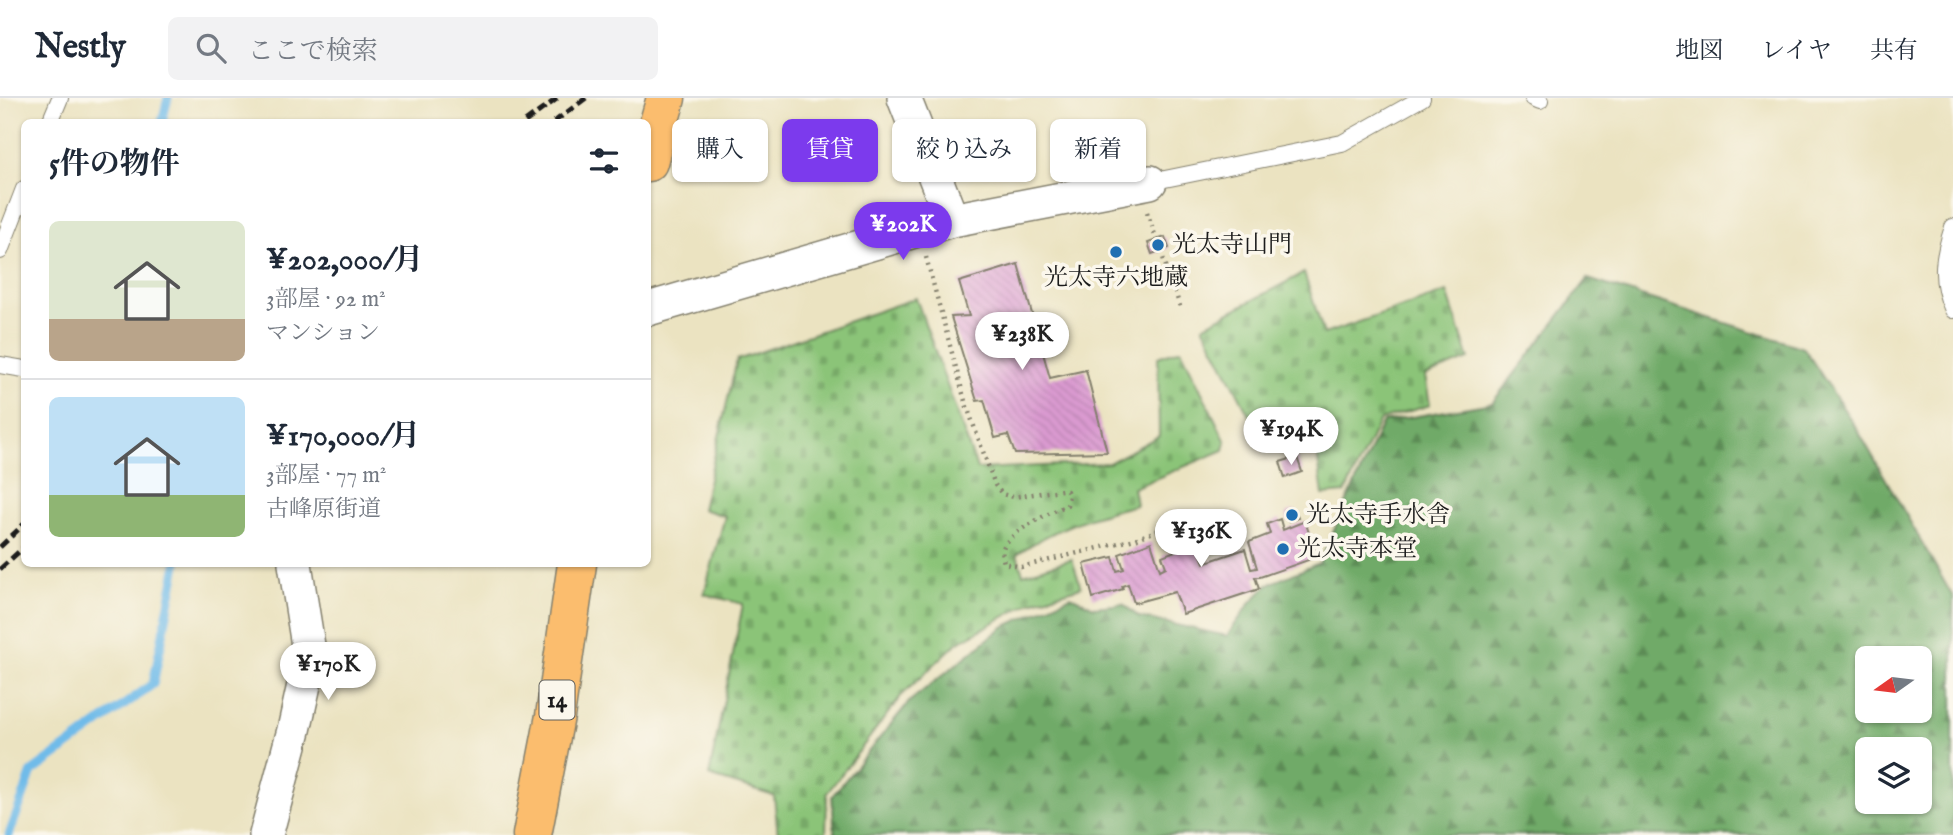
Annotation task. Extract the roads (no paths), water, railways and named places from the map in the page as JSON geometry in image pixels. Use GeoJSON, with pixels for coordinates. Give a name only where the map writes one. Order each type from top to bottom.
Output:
{"type":"FeatureCollection","features":[{"type":"Feature","properties":{"kind":"main road"},"geometry":{"type":"LineString","coordinates":[[651,151],[666,98]]}},
{"type":"Feature","properties":{"kind":"main road","name":"14"},"geometry":{"type":"LineString","coordinates":[[532,835],[555,716],[577,567]]}},
{"type":"Feature","properties":{"kind":"street"},"geometry":{"type":"LineString","coordinates":[[904,98],[952,220]]}},
{"type":"Feature","properties":{"kind":"street"},"geometry":{"type":"LineString","coordinates":[[651,308],[952,220],[1150,182]]}},
{"type":"Feature","properties":{"kind":"street"},"geometry":{"type":"LineString","coordinates":[[266,835],[310,658],[295,567]]}},
{"type":"Feature","properties":{"kind":"lane"},"geometry":{"type":"LineString","coordinates":[[51,119],[60,98]]}},
{"type":"Feature","properties":{"kind":"lane"},"geometry":{"type":"LineString","coordinates":[[1150,182],[1342,143],[1422,98]]}},
{"type":"Feature","properties":{"kind":"lane"},"geometry":{"type":"LineString","coordinates":[[0,251],[21,196]]}},
{"type":"Feature","properties":{"kind":"lane"},"geometry":{"type":"LineString","coordinates":[[1953,228],[1943,257],[1948,298],[1953,310]]}},
{"type":"Feature","properties":{"kind":"lane"},"geometry":{"type":"LineString","coordinates":[[0,365],[21,368]]}},
{"type":"Feature","properties":{"kind":"waterway"},"geometry":{"type":"LineString","coordinates":[[163,119],[168,98]]}},
{"type":"Feature","properties":{"kind":"waterway"},"geometry":{"type":"LineString","coordinates":[[9,835],[32,772],[153,684],[176,567]]}},
{"type":"Feature","properties":{"kind":"railway"},"geometry":{"type":"LineString","coordinates":[[529,119],[558,98]]}},
{"type":"Feature","properties":{"kind":"railway"},"geometry":{"type":"LineString","coordinates":[[558,119],[586,98]]}},
{"type":"Feature","properties":{"kind":"railway"},"geometry":{"type":"LineString","coordinates":[[0,547],[21,527]]}},
{"type":"Feature","properties":{"kind":"railway"},"geometry":{"type":"LineString","coordinates":[[0,569],[21,550]]}},
{"type":"Feature","properties":{"kind":"place","name":"光太寺山門"},"geometry":{"type":"Point","coordinates":[1158,245]}},
{"type":"Feature","properties":{"kind":"place","name":"光太寺六地蔵"},"geometry":{"type":"Point","coordinates":[1116,252]}},
{"type":"Feature","properties":{"kind":"place","name":"光太寺手水舎"},"geometry":{"type":"Point","coordinates":[1292,515]}},
{"type":"Feature","properties":{"kind":"place","name":"光太寺本堂"},"geometry":{"type":"Point","coordinates":[1283,549]}}]}
